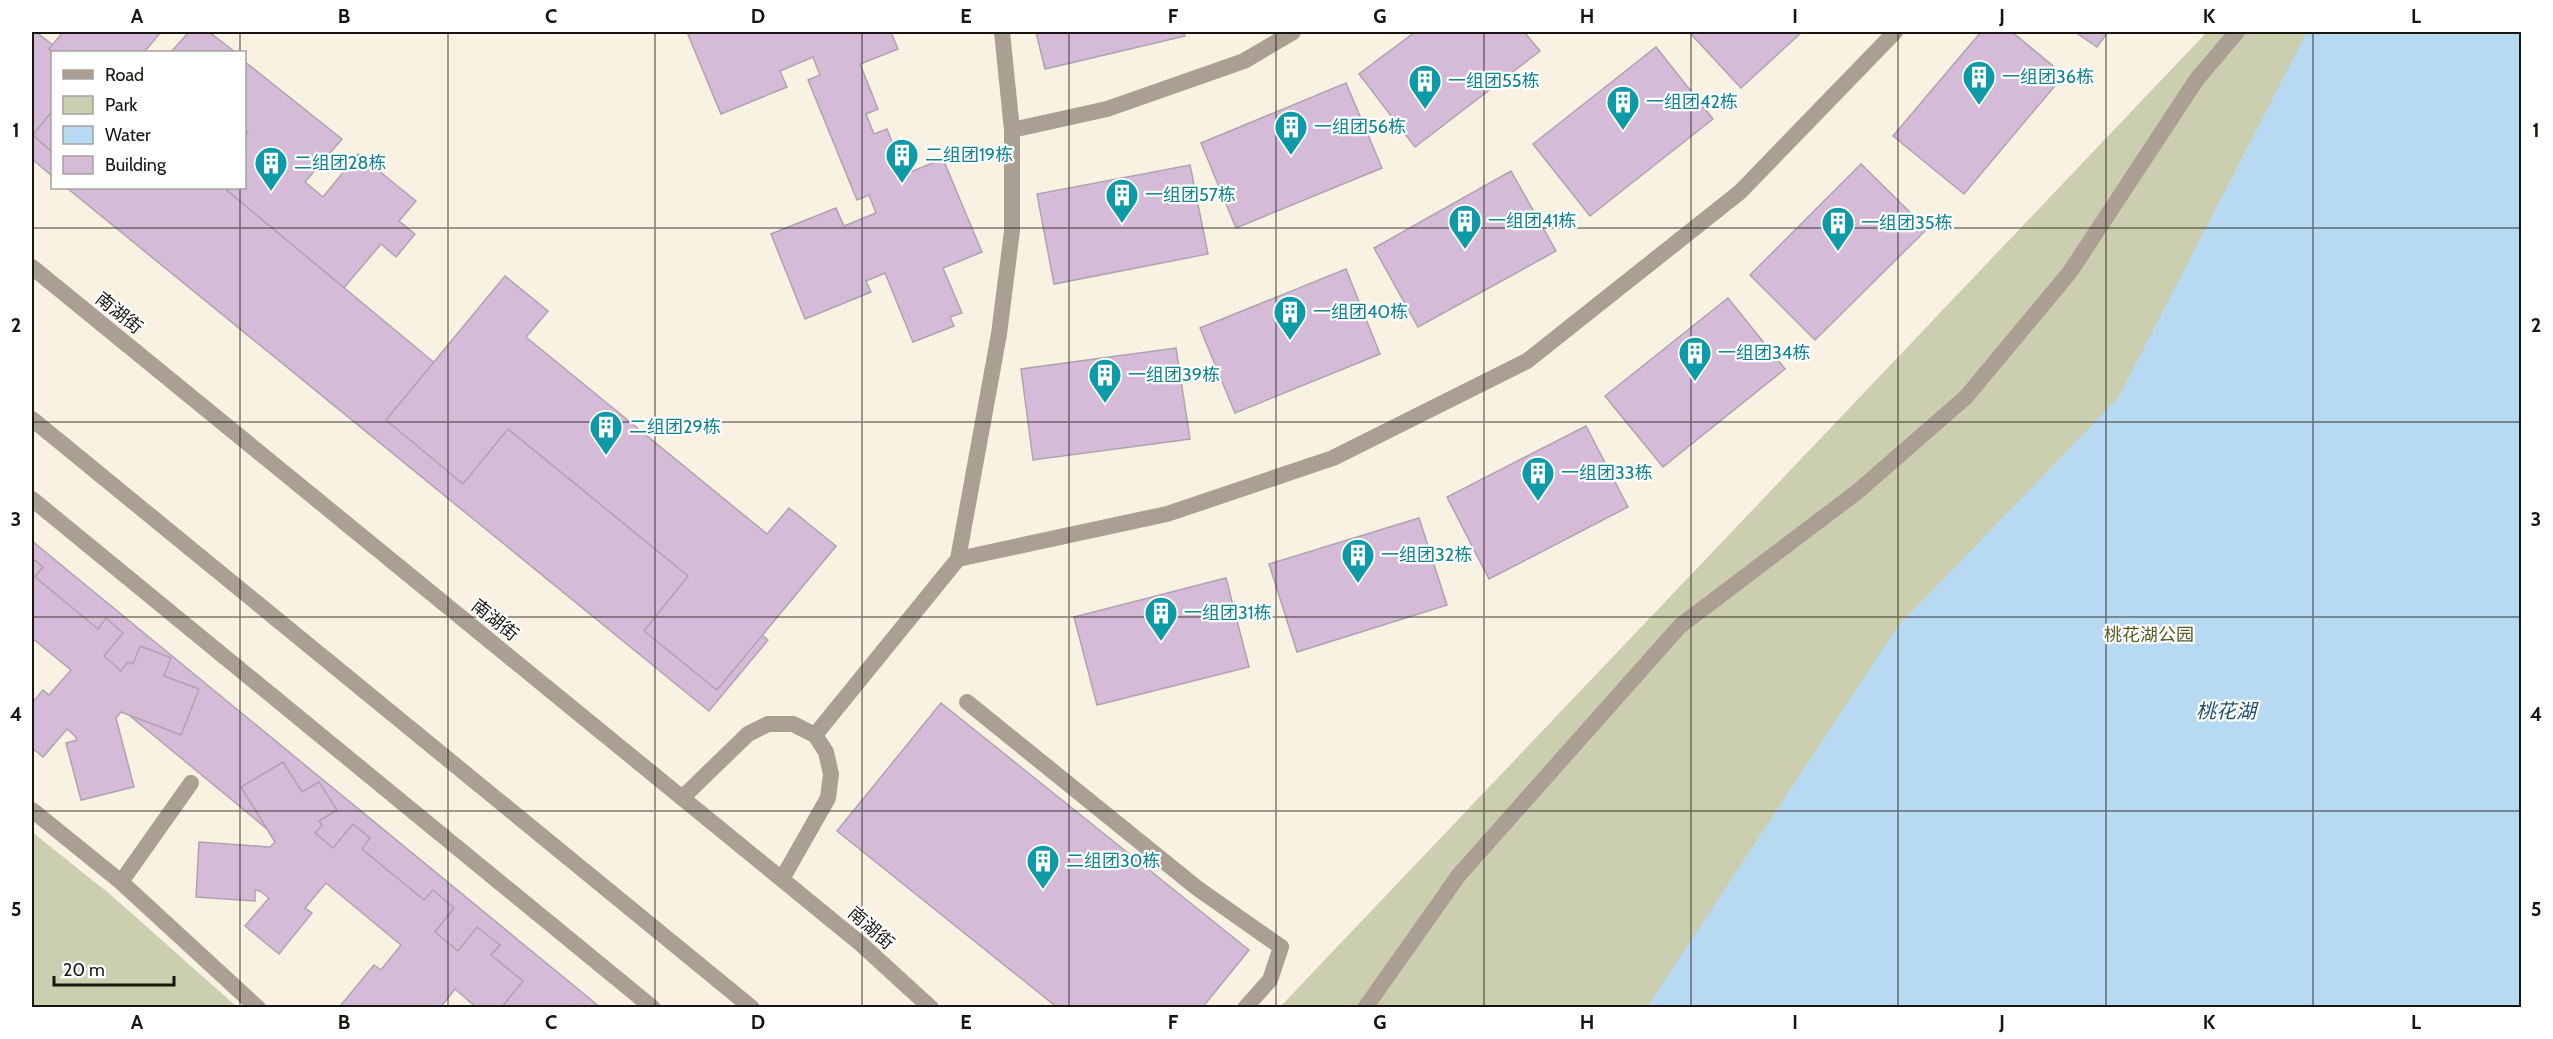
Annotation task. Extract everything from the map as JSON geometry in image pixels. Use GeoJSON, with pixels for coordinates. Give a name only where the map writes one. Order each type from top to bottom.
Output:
{"type":"FeatureCollection","features":[{"type":"Feature","properties":{"kind":"street"},"geometry":{"type":"LineString","coordinates":[[815,735],[958,559],[999,334],[1012,231],[1012,130],[1002,32]]}},
{"type":"Feature","properties":{"kind":"street"},"geometry":{"type":"LineString","coordinates":[[1012,130],[1107,109],[1244,61],[1293,32]]}},
{"type":"Feature","properties":{"kind":"street"},"geometry":{"type":"LineString","coordinates":[[958,559],[1167,514],[1334,458],[1527,361],[1740,192],[1895,32]]}},
{"type":"Feature","properties":{"kind":"street"},"geometry":{"type":"LineString","coordinates":[[1365,1008],[1459,875],[1680,626],[1857,492],[1966,396],[2070,272],[2197,79],[2236,32]]}},
{"type":"Feature","properties":{"kind":"street","name":"南湖街"},"geometry":{"type":"LineString","coordinates":[[32,267],[861,944],[931,1008]]}},
{"type":"Feature","properties":{"kind":"street"},"geometry":{"type":"LineString","coordinates":[[32,419],[752,1008]]}},
{"type":"Feature","properties":{"kind":"street"},"geometry":{"type":"LineString","coordinates":[[32,499],[653,1008]]}},
{"type":"Feature","properties":{"kind":"street"},"geometry":{"type":"LineString","coordinates":[[967,702],[1197,888],[1281,947],[1270,980],[1245,1008]]}},
{"type":"Feature","properties":{"kind":"street"},"geometry":{"type":"LineString","coordinates":[[682,798],[748,734],[768,723],[793,724],[815,735],[826,752],[831,774],[828,798],[782,879]]}},
{"type":"Feature","properties":{"kind":"street"},"geometry":{"type":"LineString","coordinates":[[121,882],[191,783]]}},
{"type":"Feature","properties":{"kind":"street"},"geometry":{"type":"LineString","coordinates":[[32,810],[121,882],[258,1008]]}},
{"type":"Feature","properties":{"kind":"green space","name":"桃花湖"},"geometry":{"type":"Polygon","coordinates":[[[2207,32],[2521,32],[2521,1007],[1279,1008],[2207,32]]]}},
{"type":"Feature","properties":{"kind":"green space"},"geometry":{"type":"Polygon","coordinates":[[[32,832],[111,895],[237,1007],[32,1007],[32,832]]]}},
{"type":"Feature","properties":{"kind":"water","name":"桃花湖"},"geometry":{"type":"Polygon","coordinates":[[[2307,32],[2521,32],[2521,1007],[1647,1007],[1898,626],[2118,398],[2307,32]]]}},
{"type":"Feature","properties":{"kind":"building"},"geometry":{"type":"Polygon","coordinates":[[[33,32],[36,32],[61,51],[51,51],[51,175],[32,159],[33,32]]]}},
{"type":"Feature","properties":{"kind":"building"},"geometry":{"type":"Polygon","coordinates":[[[63,32],[161,32],[145,51],[52,51],[49,49],[63,32]]]}},
{"type":"Feature","properties":{"kind":"building"},"geometry":{"type":"Polygon","coordinates":[[[189,32],[209,32],[234,51],[172,51],[189,32]]]}},
{"type":"Feature","properties":{"kind":"building","name":"二组团19栋"},"geometry":{"type":"Polygon","coordinates":[[[687,32],[891,32],[898,49],[860,64],[878,109],[866,114],[874,134],[887,129],[905,174],[943,159],[982,252],[943,268],[962,313],[950,317],[954,326],[913,342],[885,273],[866,281],[871,292],[805,319],[771,234],[836,208],[844,226],[876,213],[869,195],[857,200],[808,80],[820,75],[813,57],[780,71],[787,87],[721,114],[687,32]]]}},
{"type":"Feature","properties":{"kind":"building"},"geometry":{"type":"Polygon","coordinates":[[[1036,32],[1183,32],[1185,36],[1045,69],[1036,32]]]}},
{"type":"Feature","properties":{"kind":"building","name":"一组团55栋"},"geometry":{"type":"Polygon","coordinates":[[[1415,32],[1524,32],[1540,51],[1415,147],[1359,74],[1415,32]]]}},
{"type":"Feature","properties":{"kind":"building"},"geometry":{"type":"Polygon","coordinates":[[[1689,32],[1802,32],[1741,88],[1689,32]]]}},
{"type":"Feature","properties":{"kind":"building","name":"一组团36栋"},"geometry":{"type":"Polygon","coordinates":[[[1981,32],[2012,32],[2064,75],[1964,194],[1893,136],[1981,32]]]}},
{"type":"Feature","properties":{"kind":"building"},"geometry":{"type":"Polygon","coordinates":[[[2075,32],[2108,32],[2097,47],[2075,32]]]}},
{"type":"Feature","properties":{"kind":"building","name":"一组团42栋"},"geometry":{"type":"Polygon","coordinates":[[[1656,47],[1713,119],[1590,216],[1533,144],[1656,47]]]}},
{"type":"Feature","properties":{"kind":"building","name":"二组团28栋"},"geometry":{"type":"Polygon","coordinates":[[[246,63],[342,139],[305,182],[323,197],[358,154],[416,201],[399,221],[415,234],[396,257],[381,244],[343,289],[294,249],[283,263],[299,276],[261,321],[187,262],[225,216],[243,231],[255,217],[219,189],[246,189],[246,134],[248,133],[246,132],[246,63]]]}},
{"type":"Feature","properties":{"kind":"building","name":"一组团56栋"},"geometry":{"type":"Polygon","coordinates":[[[1346,83],[1382,168],[1236,228],[1201,143],[1346,83]]]}},
{"type":"Feature","properties":{"kind":"building"},"geometry":{"type":"Polygon","coordinates":[[[51,112],[51,151],[33,135],[51,112]]]}},
{"type":"Feature","properties":{"kind":"building","name":"一组团35栋"},"geometry":{"type":"Polygon","coordinates":[[[1861,164],[1927,229],[1815,340],[1750,275],[1861,164]]]}},
{"type":"Feature","properties":{"kind":"building","name":"一组团57栋"},"geometry":{"type":"Polygon","coordinates":[[[1190,165],[1208,254],[1054,284],[1037,194],[1190,165]]]}},
{"type":"Feature","properties":{"kind":"building","name":"一组团41栋"},"geometry":{"type":"Polygon","coordinates":[[[1511,171],[1556,251],[1418,327],[1374,248],[1511,171]]]}},
{"type":"Feature","properties":{"kind":"building"},"geometry":{"type":"Polygon","coordinates":[[[68,189],[225,189],[768,640],[709,711],[68,189]]]}},
{"type":"Feature","properties":{"kind":"building","name":"一组团40栋"},"geometry":{"type":"Polygon","coordinates":[[[1346,269],[1380,354],[1235,413],[1200,328],[1346,269]]]}},
{"type":"Feature","properties":{"kind":"building","name":"二组团29栋"},"geometry":{"type":"Polygon","coordinates":[[[505,276],[548,311],[526,337],[767,534],[789,508],[836,546],[717,690],[644,631],[688,576],[508,429],[463,484],[386,420],[505,276]]]}},
{"type":"Feature","properties":{"kind":"building","name":"一组团34栋"},"geometry":{"type":"Polygon","coordinates":[[[1728,298],[1785,369],[1663,467],[1605,396],[1728,298]]]}},
{"type":"Feature","properties":{"kind":"building","name":"一组团39栋"},"geometry":{"type":"Polygon","coordinates":[[[1176,348],[1190,439],[1033,460],[1021,369],[1176,348]]]}},
{"type":"Feature","properties":{"kind":"building","name":"一组团33栋"},"geometry":{"type":"Polygon","coordinates":[[[1586,426],[1628,507],[1489,579],[1447,497],[1586,426]]]}},
{"type":"Feature","properties":{"kind":"building","name":"一组团32栋"},"geometry":{"type":"Polygon","coordinates":[[[1419,518],[1447,605],[1297,652],[1269,564],[1419,518]]]}},
{"type":"Feature","properties":{"kind":"building"},"geometry":{"type":"Polygon","coordinates":[[[32,541],[601,1008],[484,1008],[32,635],[32,541]]]}},
{"type":"Feature","properties":{"kind":"building"},"geometry":{"type":"Polygon","coordinates":[[[32,558],[43,567],[35,577],[98,629],[106,618],[123,633],[104,656],[121,671],[128,662],[133,664],[140,646],[171,658],[164,676],[199,689],[181,735],[121,712],[116,718],[134,787],[81,800],[66,743],[77,740],[75,736],[67,729],[43,757],[32,748],[32,703],[43,690],[49,695],[71,670],[32,638],[32,558]]]}},
{"type":"Feature","properties":{"kind":"building","name":"一组团31栋"},"geometry":{"type":"Polygon","coordinates":[[[1226,578],[1249,667],[1097,705],[1074,617],[1226,578]]]}},
{"type":"Feature","properties":{"kind":"building","name":"二组团30栋"},"geometry":{"type":"Polygon","coordinates":[[[941,703],[1249,950],[1202,1008],[1058,1008],[837,831],[941,703]]]}},
{"type":"Feature","properties":{"kind":"building"},"geometry":{"type":"Polygon","coordinates":[[[283,762],[302,792],[319,782],[337,810],[319,821],[322,825],[315,833],[333,848],[353,824],[370,838],[362,849],[424,900],[433,890],[454,908],[435,932],[458,951],[477,927],[500,945],[491,955],[523,981],[501,1008],[477,1008],[455,989],[440,1008],[343,1008],[341,1005],[374,965],[381,970],[401,945],[326,883],[305,908],[312,913],[279,954],[245,926],[269,898],[260,891],[255,890],[255,901],[196,897],[199,842],[270,847],[275,842],[241,787],[283,762]]]}},
{"type":"Feature","properties":{"kind":"place","name":"一组团36栋"},"geometry":{"type":"Point","coordinates":[1979,106]}},
{"type":"Feature","properties":{"kind":"place","name":"一组团55栋"},"geometry":{"type":"Point","coordinates":[1425,110]}},
{"type":"Feature","properties":{"kind":"place","name":"一组团42栋"},"geometry":{"type":"Point","coordinates":[1623,131]}},
{"type":"Feature","properties":{"kind":"place","name":"一组团56栋"},"geometry":{"type":"Point","coordinates":[1291,156]}},
{"type":"Feature","properties":{"kind":"place","name":"二组团19栋"},"geometry":{"type":"Point","coordinates":[902,184]}},
{"type":"Feature","properties":{"kind":"place","name":"二组团28栋"},"geometry":{"type":"Point","coordinates":[271,192]}},
{"type":"Feature","properties":{"kind":"place","name":"一组团57栋"},"geometry":{"type":"Point","coordinates":[1122,224]}},
{"type":"Feature","properties":{"kind":"place","name":"一组团41栋"},"geometry":{"type":"Point","coordinates":[1465,250]}},
{"type":"Feature","properties":{"kind":"place","name":"一组团35栋"},"geometry":{"type":"Point","coordinates":[1838,252]}},
{"type":"Feature","properties":{"kind":"place","name":"一组团40栋"},"geometry":{"type":"Point","coordinates":[1290,341]}},
{"type":"Feature","properties":{"kind":"place","name":"一组团34栋"},"geometry":{"type":"Point","coordinates":[1695,382]}},
{"type":"Feature","properties":{"kind":"place","name":"一组团39栋"},"geometry":{"type":"Point","coordinates":[1105,404]}},
{"type":"Feature","properties":{"kind":"place","name":"二组团29栋"},"geometry":{"type":"Point","coordinates":[606,456]}},
{"type":"Feature","properties":{"kind":"place","name":"一组团33栋"},"geometry":{"type":"Point","coordinates":[1538,502]}},
{"type":"Feature","properties":{"kind":"place","name":"一组团32栋"},"geometry":{"type":"Point","coordinates":[1358,584]}},
{"type":"Feature","properties":{"kind":"place","name":"一组团31栋"},"geometry":{"type":"Point","coordinates":[1161,642]}},
{"type":"Feature","properties":{"kind":"place","name":"二组团30栋"},"geometry":{"type":"Point","coordinates":[1043,890]}},
{"type":"Feature","properties":{"kind":"park label","name":"桃花湖公园"},"geometry":{"type":"Point","coordinates":[2149,635]}}]}
